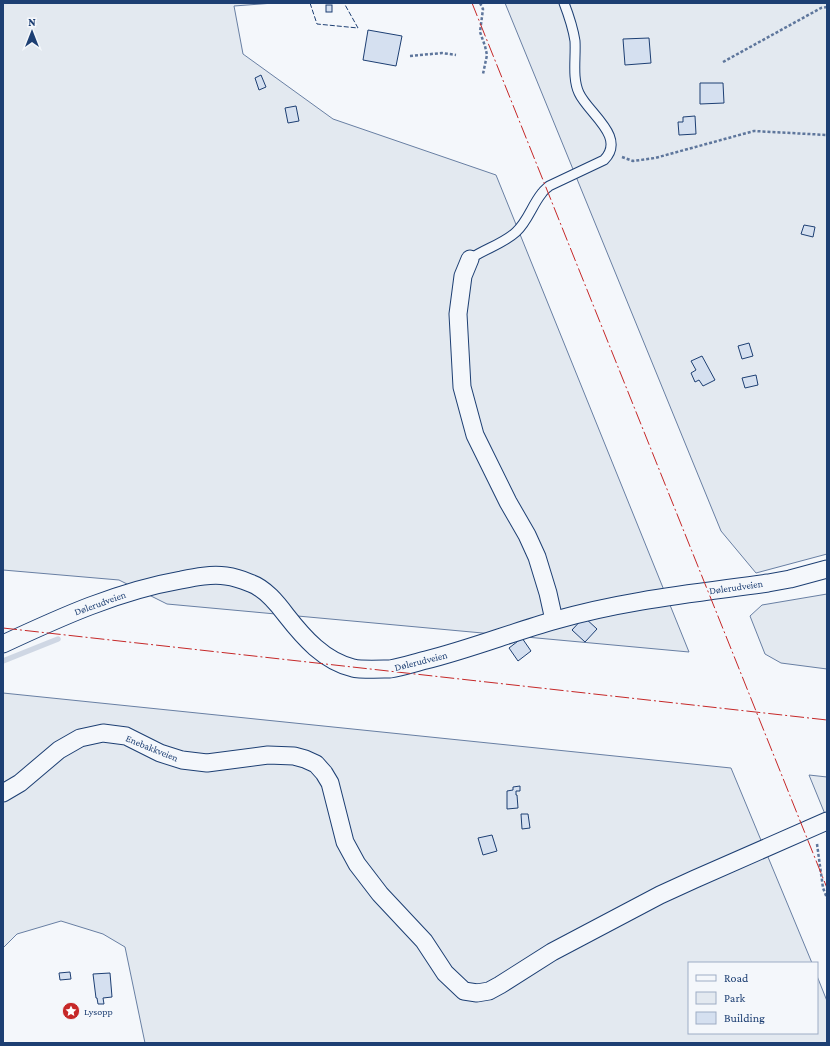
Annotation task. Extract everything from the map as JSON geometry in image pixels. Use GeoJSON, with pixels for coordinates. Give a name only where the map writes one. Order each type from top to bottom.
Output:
{"type":"FeatureCollection","features":[{"type":"Feature","properties":{"kind":"street"},"geometry":{"type":"LineString","coordinates":[[470,259],[464,276],[458,314],[462,387],[475,436],[537,557],[548,593],[554,620]]}},
{"type":"Feature","properties":{"kind":"street","name":"Dølerudveien"},"geometry":{"type":"LineString","coordinates":[[3,644],[51,621],[123,594],[163,583],[202,576],[227,576],[251,583],[261,588],[321,653],[331,660],[354,668],[391,668],[450,654],[554,620],[629,603],[790,579],[827,569]]}},
{"type":"Feature","properties":{"kind":"street","name":"Enebakkveien"},"geometry":{"type":"LineString","coordinates":[[3,793],[20,784],[59,750],[80,738],[103,733],[126,736],[160,753],[182,760],[207,763],[268,755],[294,756],[305,759],[316,764],[330,783],[345,842],[357,864],[380,894],[424,941],[445,973],[464,991],[476,993],[489,991],[500,986],[552,952],[660,895],[821,823]]}},
{"type":"Feature","properties":{"kind":"lane"},"geometry":{"type":"LineString","coordinates":[[470,259],[516,233],[524,223],[542,193],[549,186],[604,160],[611,149],[612,144],[609,134],[603,124],[582,99],[577,89],[574,77],[575,54],[573,30],[564,3]]}},
{"type":"Feature","properties":{"kind":"path"},"geometry":{"type":"LineString","coordinates":[[480,3],[483,9],[480,32],[487,56],[483,74]]}},
{"type":"Feature","properties":{"kind":"path"},"geometry":{"type":"LineString","coordinates":[[723,62],[821,8],[827,7]]}},
{"type":"Feature","properties":{"kind":"path"},"geometry":{"type":"LineString","coordinates":[[410,56],[442,53],[456,55]]}},
{"type":"Feature","properties":{"kind":"path"},"geometry":{"type":"LineString","coordinates":[[609,154],[633,161],[655,158],[754,131],[827,135]]}},
{"type":"Feature","properties":{"kind":"path"},"geometry":{"type":"LineString","coordinates":[[821,823],[823,888],[827,898]]}},
{"type":"Feature","properties":{"kind":"green space"},"geometry":{"type":"Polygon","coordinates":[[[3,3],[274,3],[234,6],[243,54],[333,119],[496,175],[689,652],[167,604],[119,580],[3,570],[3,3]]]}},
{"type":"Feature","properties":{"kind":"green space"},"geometry":{"type":"Polygon","coordinates":[[[505,3],[827,3],[827,554],[756,573],[721,531],[505,3]]]}},
{"type":"Feature","properties":{"kind":"green space"},"geometry":{"type":"Polygon","coordinates":[[[827,594],[827,669],[781,663],[765,654],[750,616],[762,605],[827,594]]]}},
{"type":"Feature","properties":{"kind":"green space"},"geometry":{"type":"Polygon","coordinates":[[[3,693],[731,768],[812,962],[688,962],[688,1034],[818,1034],[818,978],[827,1001],[827,1043],[145,1043],[125,947],[103,934],[61,921],[17,934],[3,948],[3,693]]]}},
{"type":"Feature","properties":{"kind":"green space"},"geometry":{"type":"Polygon","coordinates":[[[809,775],[827,777],[827,819],[809,775]]]}},
{"type":"Feature","properties":{"kind":"building"},"geometry":{"type":"Polygon","coordinates":[[[326,5],[332,5],[332,12],[326,12],[326,5]]]}},
{"type":"Feature","properties":{"kind":"building"},"geometry":{"type":"Polygon","coordinates":[[[368,30],[402,36],[396,66],[363,60],[368,30]]]}},
{"type":"Feature","properties":{"kind":"building"},"geometry":{"type":"Polygon","coordinates":[[[649,38],[651,63],[625,65],[623,39],[649,38]]]}},
{"type":"Feature","properties":{"kind":"building"},"geometry":{"type":"Polygon","coordinates":[[[261,75],[266,87],[259,90],[255,78],[261,75]]]}},
{"type":"Feature","properties":{"kind":"building"},"geometry":{"type":"Polygon","coordinates":[[[700,83],[723,83],[724,103],[700,104],[700,83]]]}},
{"type":"Feature","properties":{"kind":"building"},"geometry":{"type":"Polygon","coordinates":[[[296,106],[299,121],[288,123],[285,108],[296,106]]]}},
{"type":"Feature","properties":{"kind":"building"},"geometry":{"type":"Polygon","coordinates":[[[695,116],[696,134],[679,135],[678,122],[683,122],[683,117],[695,116]]]}},
{"type":"Feature","properties":{"kind":"building"},"geometry":{"type":"Polygon","coordinates":[[[804,225],[815,227],[813,237],[801,234],[804,225]]]}},
{"type":"Feature","properties":{"kind":"building"},"geometry":{"type":"Polygon","coordinates":[[[749,343],[753,356],[742,359],[738,346],[749,343]]]}},
{"type":"Feature","properties":{"kind":"building"},"geometry":{"type":"Polygon","coordinates":[[[702,356],[715,380],[703,386],[699,380],[695,382],[691,373],[696,370],[691,361],[702,356]]]}},
{"type":"Feature","properties":{"kind":"building"},"geometry":{"type":"Polygon","coordinates":[[[756,375],[758,385],[745,388],[742,378],[756,375]]]}},
{"type":"Feature","properties":{"kind":"building"},"geometry":{"type":"Polygon","coordinates":[[[584,617],[597,629],[585,642],[572,630],[584,617]]]}},
{"type":"Feature","properties":{"kind":"building"},"geometry":{"type":"Polygon","coordinates":[[[522,638],[531,651],[518,661],[509,648],[522,638]]]}},
{"type":"Feature","properties":{"kind":"building"},"geometry":{"type":"Polygon","coordinates":[[[520,786],[520,791],[516,791],[518,808],[507,809],[507,791],[513,790],[513,787],[520,786]]]}},
{"type":"Feature","properties":{"kind":"building"},"geometry":{"type":"Polygon","coordinates":[[[521,814],[528,814],[530,828],[522,829],[521,814]]]}},
{"type":"Feature","properties":{"kind":"building"},"geometry":{"type":"Polygon","coordinates":[[[492,835],[497,851],[483,855],[478,838],[492,835]]]}},
{"type":"Feature","properties":{"kind":"building"},"geometry":{"type":"Polygon","coordinates":[[[70,972],[71,979],[60,980],[59,973],[70,972]]]}},
{"type":"Feature","properties":{"kind":"building"},"geometry":{"type":"Polygon","coordinates":[[[110,973],[112,997],[103,998],[104,1004],[98,1004],[93,974],[110,973]]]}},
{"type":"Feature","properties":{"kind":"waterway"},"geometry":{"type":"LineString","coordinates":[[3,661],[58,639]]}},
{"type":"Feature","properties":{"kind":"fence"},"geometry":{"type":"LineString","coordinates":[[310,3],[317,24],[358,28],[344,3]]}},
{"type":"Feature","properties":{"kind":"power"},"geometry":{"type":"LineString","coordinates":[[472,3],[827,888]]}},
{"type":"Feature","properties":{"kind":"power"},"geometry":{"type":"LineString","coordinates":[[3,628],[827,720]]}},
{"type":"Feature","properties":{"kind":"place","name":"Lysopp"},"geometry":{"type":"Point","coordinates":[71,1011]}}]}
